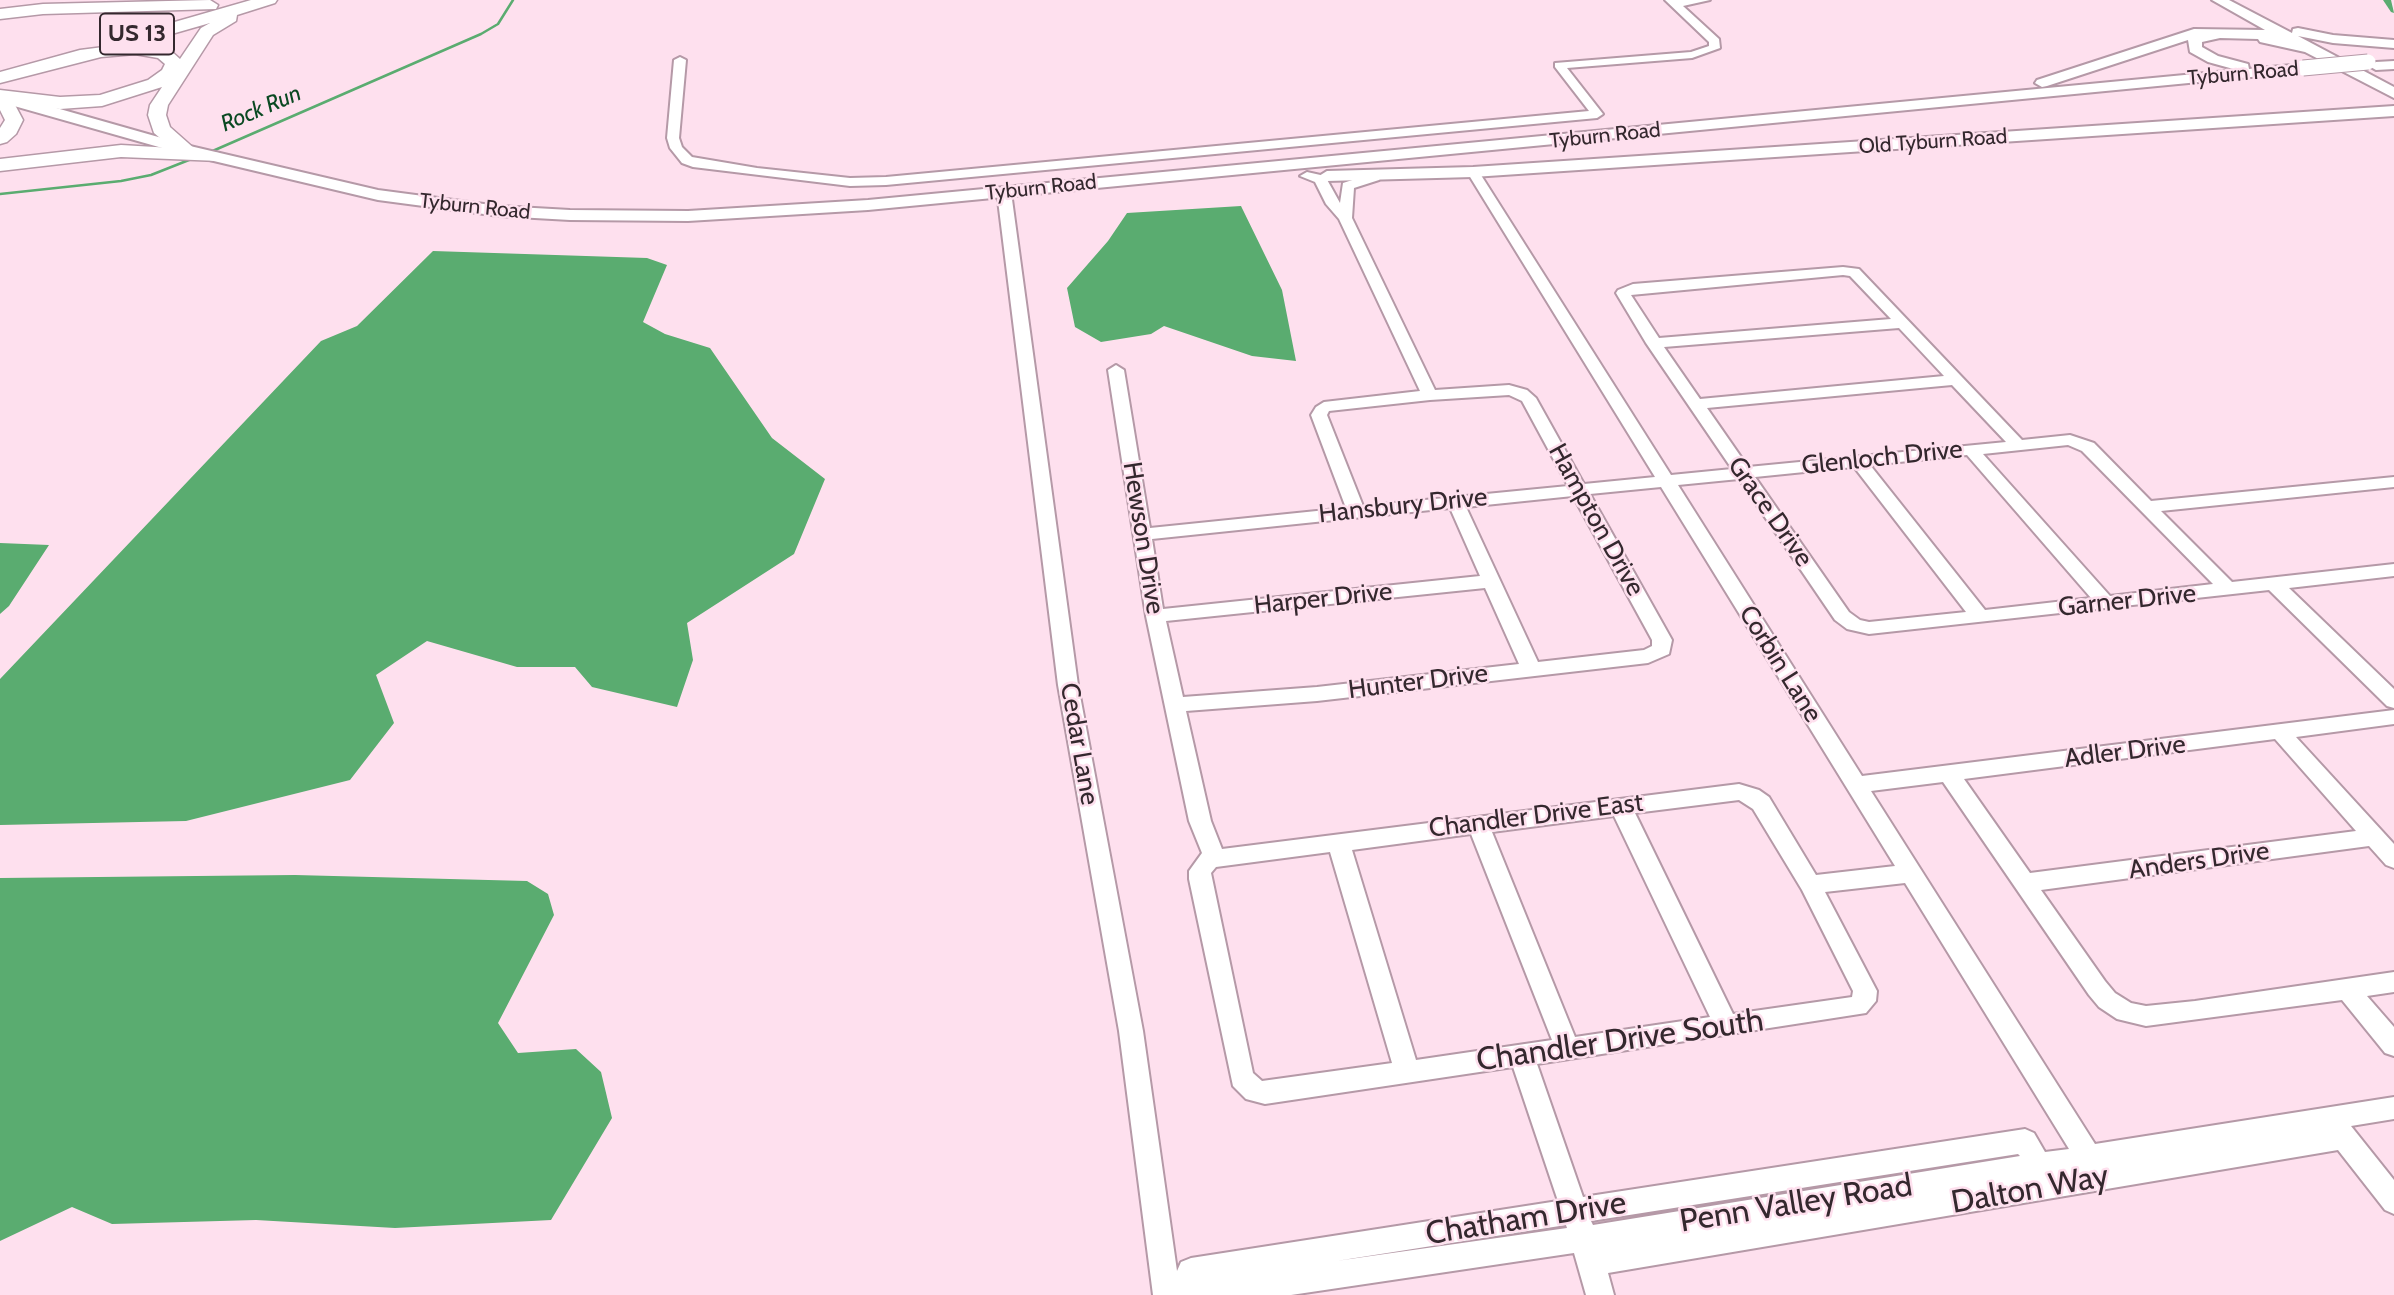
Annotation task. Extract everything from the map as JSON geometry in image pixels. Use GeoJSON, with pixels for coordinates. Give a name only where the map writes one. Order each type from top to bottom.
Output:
{"type":"FeatureCollection","features":[{"type":"Feature","properties":{"kind":"highway"},"geometry":{"type":"LineString","coordinates":[[0,16],[43,9],[181,7],[245,0]]}},
{"type":"Feature","properties":{"kind":"highway","name":"US 13"},"geometry":{"type":"LineString","coordinates":[[0,87],[20,68],[254,0]]}},
{"type":"Feature","properties":{"kind":"highway"},"geometry":{"type":"LineString","coordinates":[[182,151],[161,128],[157,115],[162,100],[210,29],[231,16],[271,0]]}},
{"type":"Feature","properties":{"kind":"highway","name":"US 13"},"geometry":{"type":"LineString","coordinates":[[0,87],[62,60],[271,0]]}},
{"type":"Feature","properties":{"kind":"highway"},"geometry":{"type":"LineString","coordinates":[[0,16],[60,13],[79,18],[86,32],[65,50],[20,68]]}},
{"type":"Feature","properties":{"kind":"highway"},"geometry":{"type":"LineString","coordinates":[[0,87],[60,103],[102,100],[149,86],[166,76],[174,63],[164,54],[135,49],[62,60]]}},
{"type":"Feature","properties":{"kind":"highway"},"geometry":{"type":"LineString","coordinates":[[0,87],[14,120],[9,130],[0,138]]}},
{"type":"Feature","properties":{"kind":"highway"},"geometry":{"type":"LineString","coordinates":[[0,165],[109,152],[182,151],[212,157]]}},
{"type":"Feature","properties":{"kind":"main road"},"geometry":{"type":"LineString","coordinates":[[2221,1],[2394,93]]}},
{"type":"Feature","properties":{"kind":"main road"},"geometry":{"type":"LineString","coordinates":[[1965,100],[2041,83],[2233,20],[2233,11],[2221,1]]}},
{"type":"Feature","properties":{"kind":"main road"},"geometry":{"type":"LineString","coordinates":[[2256,19],[2321,37],[2394,44]]}},
{"type":"Feature","properties":{"kind":"main road"},"geometry":{"type":"LineString","coordinates":[[2194,33],[2285,35],[2394,100]]}},
{"type":"Feature","properties":{"kind":"main road"},"geometry":{"type":"LineString","coordinates":[[2282,69],[2249,68],[2224,63],[2198,52],[2193,43],[2206,36],[2230,34],[2303,48]]}},
{"type":"Feature","properties":{"kind":"main road","name":"Tyburn Road"},"geometry":{"type":"LineString","coordinates":[[212,157],[378,195],[499,211],[639,216],[767,213],[2394,62]]}},
{"type":"Feature","properties":{"kind":"main road","name":"Tyburn Road"},"geometry":{"type":"LineString","coordinates":[[2092,89],[2282,69],[2309,70]]}},
{"type":"Feature","properties":{"kind":"main road"},"geometry":{"type":"LineString","coordinates":[[0,87],[182,151]]}},
{"type":"Feature","properties":{"kind":"main road","name":"Old Tyburn Road"},"geometry":{"type":"LineString","coordinates":[[1197,173],[1374,177],[1473,172],[2394,111]]}},
{"type":"Feature","properties":{"kind":"street"},"geometry":{"type":"LineString","coordinates":[[1672,2],[1705,0]]}},
{"type":"Feature","properties":{"kind":"street"},"geometry":{"type":"LineString","coordinates":[[680,60],[673,138],[676,148],[687,160],[708,166],[850,182],[886,181],[1597,114],[1559,65],[1692,55],[1714,48],[1715,41],[1672,2]]}},
{"type":"Feature","properties":{"kind":"street","name":"Corbin Lane"},"geometry":{"type":"LineString","coordinates":[[1473,172],[2088,1156]]}},
{"type":"Feature","properties":{"kind":"street"},"geometry":{"type":"LineString","coordinates":[[1307,176],[1320,179],[1333,204],[1345,218],[1430,395],[1325,407],[1319,415],[1356,511]]}},
{"type":"Feature","properties":{"kind":"street"},"geometry":{"type":"LineString","coordinates":[[1345,218],[1348,186],[1374,177]]}},
{"type":"Feature","properties":{"kind":"street","name":"Cedar Lane"},"geometry":{"type":"LineString","coordinates":[[1004,192],[1055,593],[1131,1031],[1167,1295]]}},
{"type":"Feature","properties":{"kind":"street","name":"Grace Drive"},"geometry":{"type":"LineString","coordinates":[[1903,323],[1858,274],[1850,271],[1633,288],[1624,291],[1622,296],[1848,622],[1869,628],[1980,617]]}},
{"type":"Feature","properties":{"kind":"street"},"geometry":{"type":"LineString","coordinates":[[1654,343],[1903,323],[2017,444]]}},
{"type":"Feature","properties":{"kind":"street","name":"Hewson Drive"},"geometry":{"type":"LineString","coordinates":[[1116,370],[1155,616],[1200,821],[1214,856]]}},
{"type":"Feature","properties":{"kind":"street"},"geometry":{"type":"LineString","coordinates":[[1696,404],[1957,380]]}},
{"type":"Feature","properties":{"kind":"street","name":"Hampton Drive"},"geometry":{"type":"LineString","coordinates":[[1430,395],[1509,390],[1528,398],[1662,640],[1660,651]]}},
{"type":"Feature","properties":{"kind":"street","name":"Glenloch Drive"},"geometry":{"type":"LineString","coordinates":[[1664,479],[2066,440],[2088,447],[2228,589]]}},
{"type":"Feature","properties":{"kind":"street"},"geometry":{"type":"LineString","coordinates":[[1970,449],[2106,603]]}},
{"type":"Feature","properties":{"kind":"street"},"geometry":{"type":"LineString","coordinates":[[1857,460],[1980,617]]}},
{"type":"Feature","properties":{"kind":"street","name":"Hansbury Drive"},"geometry":{"type":"LineString","coordinates":[[1142,534],[1664,479]]}},
{"type":"Feature","properties":{"kind":"street"},"geometry":{"type":"LineString","coordinates":[[2147,507],[2394,482]]}},
{"type":"Feature","properties":{"kind":"street"},"geometry":{"type":"LineString","coordinates":[[1455,501],[1531,669]]}},
{"type":"Feature","properties":{"kind":"street","name":"Garner Drive"},"geometry":{"type":"LineString","coordinates":[[1980,617],[2394,569]]}},
{"type":"Feature","properties":{"kind":"street","name":"Harper Drive"},"geometry":{"type":"LineString","coordinates":[[1155,616],[1491,581]]}},
{"type":"Feature","properties":{"kind":"street"},"geometry":{"type":"LineString","coordinates":[[2274,583],[2394,701]]}},
{"type":"Feature","properties":{"kind":"street","name":"Hunter Drive"},"geometry":{"type":"LineString","coordinates":[[1174,705],[1317,694],[1648,656],[1660,651]]}},
{"type":"Feature","properties":{"kind":"street","name":"Adler Drive"},"geometry":{"type":"LineString","coordinates":[[1856,785],[2394,717]]}},
{"type":"Feature","properties":{"kind":"street"},"geometry":{"type":"LineString","coordinates":[[2280,732],[2394,859]]}},
{"type":"Feature","properties":{"kind":"street"},"geometry":{"type":"LineString","coordinates":[[1948,774],[2097,988],[2107,1000],[2126,1012],[2146,1016],[2158,1015],[2394,982]]}},
{"type":"Feature","properties":{"kind":"street","name":"Chandler Drive East"},"geometry":{"type":"LineString","coordinates":[[1214,856],[1739,792],[1761,803],[1810,885]]}},
{"type":"Feature","properties":{"kind":"street"},"geometry":{"type":"LineString","coordinates":[[1620,805],[1726,1025]]}},
{"type":"Feature","properties":{"kind":"street"},"geometry":{"type":"LineString","coordinates":[[1478,824],[1567,1050]]}},
{"type":"Feature","properties":{"kind":"street","name":"Anders Drive"},"geometry":{"type":"LineString","coordinates":[[2024,883],[2374,837]]}},
{"type":"Feature","properties":{"kind":"street"},"geometry":{"type":"LineString","coordinates":[[1338,841],[1406,1071]]}},
{"type":"Feature","properties":{"kind":"street","name":"Chandler Drive South"},"geometry":{"type":"LineString","coordinates":[[1214,856],[1204,864],[1200,879],[1242,1078],[1247,1086],[1265,1093],[1853,1007],[1864,1001],[1865,991],[1810,885]]}},
{"type":"Feature","properties":{"kind":"street"},"geometry":{"type":"LineString","coordinates":[[1810,885],[1912,873]]}},
{"type":"Feature","properties":{"kind":"street"},"geometry":{"type":"LineString","coordinates":[[2347,989],[2394,1045]]}},
{"type":"Feature","properties":{"kind":"street"},"geometry":{"type":"LineString","coordinates":[[1522,1056],[1575,1211],[1600,1295]]}},
{"type":"Feature","properties":{"kind":"street","name":"Penn Valley Road"},"geometry":{"type":"LineString","coordinates":[[1196,1295],[1588,1251],[2038,1164],[2336,1127],[2394,1108]]}},
{"type":"Feature","properties":{"kind":"street"},"geometry":{"type":"LineString","coordinates":[[2336,1127],[2394,1201]]}},
{"type":"Feature","properties":{"kind":"street","name":"Dalton Way"},"geometry":{"type":"LineString","coordinates":[[1588,1251],[2336,1127]]}},
{"type":"Feature","properties":{"kind":"street","name":"Chatham Drive"},"geometry":{"type":"LineString","coordinates":[[1196,1295],[1191,1271],[1575,1211],[2025,1141],[2038,1164]]}},
{"type":"Feature","properties":{"kind":"shaded area"},"geometry":{"type":"Polygon","coordinates":[[[1241,206],[1282,290],[1296,361],[1252,356],[1164,326],[1151,334],[1101,342],[1075,327],[1067,288],[1108,241],[1127,213],[1241,206]]]}},
{"type":"Feature","properties":{"kind":"shaded area"},"geometry":{"type":"Polygon","coordinates":[[[433,251],[647,258],[667,265],[643,322],[665,334],[710,348],[772,438],[825,479],[794,554],[687,623],[693,660],[677,707],[592,687],[575,667],[517,667],[427,641],[376,675],[394,723],[350,780],[186,821],[0,825],[0,679],[321,341],[357,326],[433,251]]]}},
{"type":"Feature","properties":{"kind":"shaded area"},"geometry":{"type":"Polygon","coordinates":[[[0,543],[49,545],[9,606],[0,614],[0,543]]]}},
{"type":"Feature","properties":{"kind":"shaded area"},"geometry":{"type":"Polygon","coordinates":[[[295,875],[527,881],[548,894],[554,915],[498,1023],[518,1053],[576,1049],[601,1072],[612,1118],[551,1220],[395,1228],[256,1220],[112,1224],[72,1207],[0,1241],[0,878],[295,875]]]}},
{"type":"Feature","properties":{"kind":"waterway","name":"Rock Run"},"geometry":{"type":"LineString","coordinates":[[208,153],[481,34],[498,24],[513,0]]}},
{"type":"Feature","properties":{"kind":"waterway"},"geometry":{"type":"LineString","coordinates":[[2387,0],[2394,10]]}},
{"type":"Feature","properties":{"kind":"waterway","name":"Rock Run"},"geometry":{"type":"LineString","coordinates":[[0,194],[121,181],[151,175],[194,158]]}}]}
